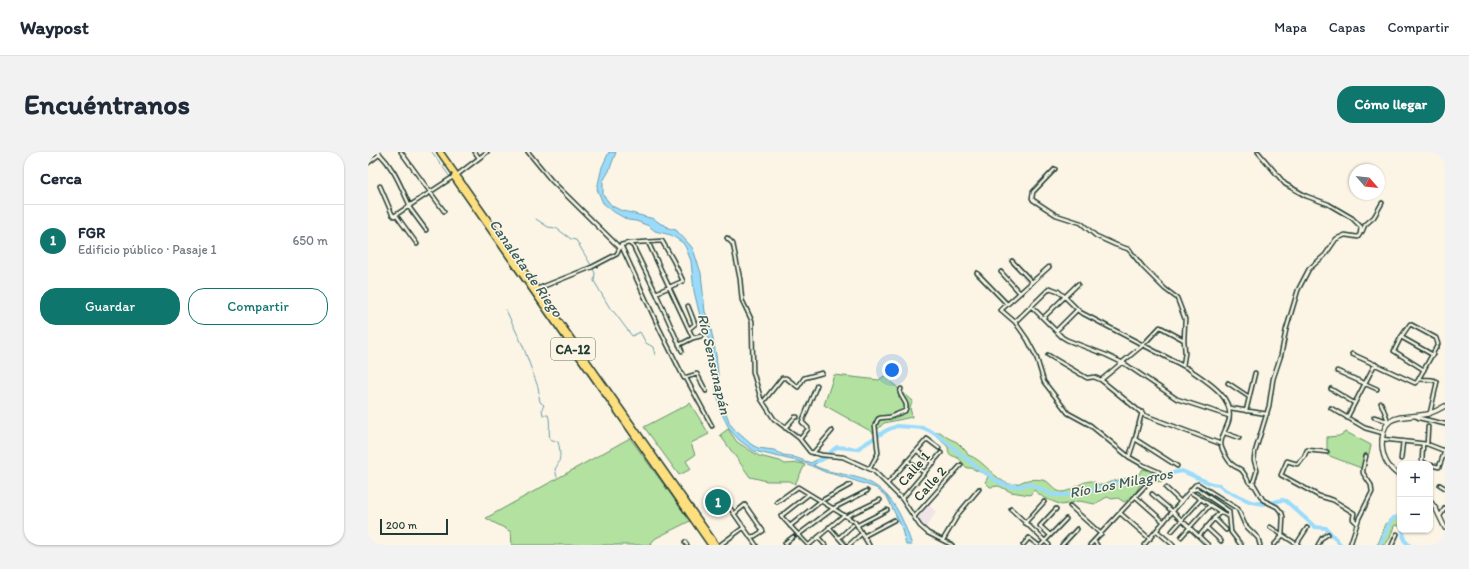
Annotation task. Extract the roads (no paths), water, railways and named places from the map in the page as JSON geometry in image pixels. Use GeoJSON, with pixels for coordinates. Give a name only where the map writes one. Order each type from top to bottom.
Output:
{"type":"FeatureCollection","features":[{"type":"Feature","properties":{"kind":"highway","name":"CA-12"},"geometry":{"type":"LineString","coordinates":[[436,152],[537,290],[716,545]]}},
{"type":"Feature","properties":{"kind":"highway","name":"CA-12"},"geometry":{"type":"LineString","coordinates":[[440,152],[513,264],[711,545]]}},
{"type":"Feature","properties":{"kind":"street"},"geometry":{"type":"LineString","coordinates":[[401,152],[444,211]]}},
{"type":"Feature","properties":{"kind":"street"},"geometry":{"type":"LineString","coordinates":[[475,152],[479,158]]}},
{"type":"Feature","properties":{"kind":"street"},"geometry":{"type":"LineString","coordinates":[[396,215],[455,176],[487,152]]}},
{"type":"Feature","properties":{"kind":"street"},"geometry":{"type":"LineString","coordinates":[[528,152],[550,180],[620,246],[684,378],[686,378],[712,426]]}},
{"type":"Feature","properties":{"kind":"street"},"geometry":{"type":"LineString","coordinates":[[1258,152],[1285,184],[1306,196],[1328,204],[1349,216],[1359,225],[1361,233]]}},
{"type":"Feature","properties":{"kind":"street"},"geometry":{"type":"LineString","coordinates":[[368,163],[379,153],[389,164],[399,180],[410,206],[426,230]]}},
{"type":"Feature","properties":{"kind":"street"},"geometry":{"type":"LineString","coordinates":[[1055,169],[1033,192],[1033,200],[1056,215],[1081,223],[1096,236],[1128,249],[1143,267],[1165,289],[1177,298],[1185,319],[1185,353],[1183,366]]}},
{"type":"Feature","properties":{"kind":"street"},"geometry":{"type":"LineString","coordinates":[[380,186],[393,216],[396,215],[417,244]]}},
{"type":"Feature","properties":{"kind":"street"},"geometry":{"type":"LineString","coordinates":[[1254,486],[1257,470],[1254,456],[1260,432],[1267,414],[1273,379],[1281,355],[1286,330],[1298,290],[1308,271],[1325,255],[1336,239],[1345,235],[1358,237],[1365,225],[1374,217],[1382,203]]}},
{"type":"Feature","properties":{"kind":"street"},"geometry":{"type":"LineString","coordinates":[[728,238],[732,244],[740,279],[742,300],[752,321],[753,372],[763,402],[774,419],[800,439],[810,452],[822,456],[842,457],[870,468],[888,483],[902,498],[917,524],[924,530],[952,545]]}},
{"type":"Feature","properties":{"kind":"street"},"geometry":{"type":"LineString","coordinates":[[620,246],[629,243],[662,241],[683,281],[656,293]]}},
{"type":"Feature","properties":{"kind":"street"},"geometry":{"type":"LineString","coordinates":[[648,242],[694,338]]}},
{"type":"Feature","properties":{"kind":"street"},"geometry":{"type":"LineString","coordinates":[[629,243],[633,246],[656,293],[682,352]]}},
{"type":"Feature","properties":{"kind":"street"},"geometry":{"type":"LineString","coordinates":[[537,290],[592,267],[617,254],[620,246]]}},
{"type":"Feature","properties":{"kind":"street"},"geometry":{"type":"LineString","coordinates":[[1012,261],[1032,282]]}},
{"type":"Feature","properties":{"kind":"street"},"geometry":{"type":"LineString","coordinates":[[1048,267],[1001,310],[1015,322],[1027,339],[1036,356],[1044,382],[1068,413],[1090,426],[1129,457],[1143,466],[1159,472]]}},
{"type":"Feature","properties":{"kind":"street"},"geometry":{"type":"LineString","coordinates":[[977,272],[1008,304]]}},
{"type":"Feature","properties":{"kind":"street"},"geometry":{"type":"LineString","coordinates":[[1001,272],[1020,293]]}},
{"type":"Feature","properties":{"kind":"street"},"geometry":{"type":"LineString","coordinates":[[1043,318],[1078,284]]}},
{"type":"Feature","properties":{"kind":"street"},"geometry":{"type":"LineString","coordinates":[[1015,322],[1050,288],[1058,291],[1077,310],[1183,366],[1203,378],[1218,391],[1230,408],[1225,433],[1221,444]]}},
{"type":"Feature","properties":{"kind":"street"},"geometry":{"type":"LineString","coordinates":[[688,306],[695,324],[689,329]]}},
{"type":"Feature","properties":{"kind":"street"},"geometry":{"type":"LineString","coordinates":[[1031,306],[1067,340],[1122,363],[1177,399],[1229,416]]}},
{"type":"Feature","properties":{"kind":"street"},"geometry":{"type":"LineString","coordinates":[[1056,331],[1077,310]]}},
{"type":"Feature","properties":{"kind":"street"},"geometry":{"type":"LineString","coordinates":[[1352,354],[1415,383],[1419,378],[1424,370],[1433,355],[1438,341],[1413,324],[1408,325],[1394,351],[1424,370]]}},
{"type":"Feature","properties":{"kind":"street"},"geometry":{"type":"LineString","coordinates":[[1101,380],[1143,345],[1160,327],[1184,340]]}},
{"type":"Feature","properties":{"kind":"street"},"geometry":{"type":"LineString","coordinates":[[679,344],[701,336]]}},
{"type":"Feature","properties":{"kind":"street"},"geometry":{"type":"LineString","coordinates":[[1401,337],[1433,355]]}},
{"type":"Feature","properties":{"kind":"street"},"geometry":{"type":"LineString","coordinates":[[1048,356],[1087,378],[1094,377],[1101,380],[1142,412],[1221,444],[1231,464],[1243,471],[1248,482],[1254,486],[1265,502],[1277,507],[1282,513],[1284,518],[1282,536],[1274,545]]}},
{"type":"Feature","properties":{"kind":"street"},"geometry":{"type":"LineString","coordinates":[[1347,418],[1375,364]]}},
{"type":"Feature","properties":{"kind":"street"},"geometry":{"type":"LineString","coordinates":[[1337,371],[1377,389]]}},
{"type":"Feature","properties":{"kind":"street"},"geometry":{"type":"LineString","coordinates":[[763,402],[782,378],[786,378],[798,387],[804,378],[822,373]]}},
{"type":"Feature","properties":{"kind":"street"},"geometry":{"type":"LineString","coordinates":[[1246,411],[1255,373]]}},
{"type":"Feature","properties":{"kind":"street"},"geometry":{"type":"LineString","coordinates":[[686,378],[697,374],[706,391]]}},
{"type":"Feature","properties":{"kind":"street"},"geometry":{"type":"LineString","coordinates":[[1419,378],[1423,380],[1433,379],[1437,382],[1430,414]]}},
{"type":"Feature","properties":{"kind":"street"},"geometry":{"type":"LineString","coordinates":[[1228,383],[1249,397]]}},
{"type":"Feature","properties":{"kind":"street"},"geometry":{"type":"LineString","coordinates":[[800,439],[808,429],[802,422],[817,385]]}},
{"type":"Feature","properties":{"kind":"street"},"geometry":{"type":"LineString","coordinates":[[870,468],[878,453],[875,424],[878,419],[890,417],[905,411],[907,406],[900,395],[900,389]]}},
{"type":"Feature","properties":{"kind":"street"},"geometry":{"type":"LineString","coordinates":[[1331,389],[1354,403]]}},
{"type":"Feature","properties":{"kind":"street"},"geometry":{"type":"LineString","coordinates":[[1381,403],[1387,418],[1382,440],[1384,459],[1390,468],[1397,474]]}},
{"type":"Feature","properties":{"kind":"street"},"geometry":{"type":"LineString","coordinates":[[1374,416],[1387,422],[1398,417],[1430,414],[1445,406]]}},
{"type":"Feature","properties":{"kind":"street"},"geometry":{"type":"LineString","coordinates":[[1230,408],[1267,414]]}},
{"type":"Feature","properties":{"kind":"street"},"geometry":{"type":"LineString","coordinates":[[1331,408],[1365,428],[1383,433]]}},
{"type":"Feature","properties":{"kind":"street"},"geometry":{"type":"LineString","coordinates":[[1129,457],[1142,412]]}},
{"type":"Feature","properties":{"kind":"street"},"geometry":{"type":"LineString","coordinates":[[1414,416],[1445,424]]}},
{"type":"Feature","properties":{"kind":"street"},"geometry":{"type":"LineString","coordinates":[[785,428],[795,417],[798,417]]}},
{"type":"Feature","properties":{"kind":"street"},"geometry":{"type":"LineString","coordinates":[[1422,461],[1428,428]]}},
{"type":"Feature","properties":{"kind":"street"},"geometry":{"type":"LineString","coordinates":[[813,453],[832,431]]}},
{"type":"Feature","properties":{"kind":"street"},"geometry":{"type":"LineString","coordinates":[[1225,433],[1239,438]]}},
{"type":"Feature","properties":{"kind":"street"},"geometry":{"type":"LineString","coordinates":[[888,483],[927,439],[939,448]]}},
{"type":"Feature","properties":{"kind":"street"},"geometry":{"type":"LineString","coordinates":[[1134,439],[1177,466]]}},
{"type":"Feature","properties":{"kind":"street"},"geometry":{"type":"LineString","coordinates":[[1382,440],[1425,444],[1445,451],[1439,467],[1433,465]]}},
{"type":"Feature","properties":{"kind":"street"},"geometry":{"type":"LineString","coordinates":[[1401,459],[1402,441]]}},
{"type":"Feature","properties":{"kind":"street"},"geometry":{"type":"LineString","coordinates":[[1327,452],[1308,450],[1297,464],[1287,461],[1281,475],[1319,496],[1334,500],[1354,513],[1354,519],[1357,523]]}},
{"type":"Feature","properties":{"kind":"street"},"geometry":{"type":"LineString","coordinates":[[917,451],[934,463]]}},
{"type":"Feature","properties":{"kind":"street","name":"Calle 1"},"geometry":{"type":"LineString","coordinates":[[902,498],[934,463],[941,453]]}},
{"type":"Feature","properties":{"kind":"street"},"geometry":{"type":"LineString","coordinates":[[1350,545],[1357,523],[1372,489],[1363,473],[1366,456]]}},
{"type":"Feature","properties":{"kind":"street"},"geometry":{"type":"LineString","coordinates":[[907,461],[924,473]]}},
{"type":"Feature","properties":{"kind":"street","name":"Calle 2"},"geometry":{"type":"LineString","coordinates":[[914,517],[961,465]]}},
{"type":"Feature","properties":{"kind":"street"},"geometry":{"type":"LineString","coordinates":[[1196,484],[1197,489],[1230,511],[1231,532],[1241,545]]}},
{"type":"Feature","properties":{"kind":"street"},"geometry":{"type":"LineString","coordinates":[[1144,545],[1196,484]]}},
{"type":"Feature","properties":{"kind":"street"},"geometry":{"type":"LineString","coordinates":[[1196,484],[1199,484],[1238,509],[1245,524],[1258,538],[1260,545]]}},
{"type":"Feature","properties":{"kind":"street"},"geometry":{"type":"LineString","coordinates":[[790,526],[821,501],[850,485]]}},
{"type":"Feature","properties":{"kind":"street"},"geometry":{"type":"LineString","coordinates":[[1440,485],[1445,488]]}},
{"type":"Feature","properties":{"kind":"street"},"geometry":{"type":"LineString","coordinates":[[1090,545],[1146,486]]}},
{"type":"Feature","properties":{"kind":"street"},"geometry":{"type":"LineString","coordinates":[[777,502],[798,487],[845,516],[869,545]]}},
{"type":"Feature","properties":{"kind":"street"},"geometry":{"type":"LineString","coordinates":[[1166,488],[1181,502]]}},
{"type":"Feature","properties":{"kind":"street"},"geometry":{"type":"LineString","coordinates":[[943,540],[959,513],[979,489]]}},
{"type":"Feature","properties":{"kind":"street"},"geometry":{"type":"LineString","coordinates":[[1191,491],[1197,489]]}},
{"type":"Feature","properties":{"kind":"street"},"geometry":{"type":"LineString","coordinates":[[798,534],[834,508],[867,491]]}},
{"type":"Feature","properties":{"kind":"street"},"geometry":{"type":"LineString","coordinates":[[1191,491],[1227,516]]}},
{"type":"Feature","properties":{"kind":"street"},"geometry":{"type":"LineString","coordinates":[[809,494],[781,516],[808,545],[829,527],[845,516],[880,500]]}},
{"type":"Feature","properties":{"kind":"street"},"geometry":{"type":"LineString","coordinates":[[1152,494],[1208,545]]}},
{"type":"Feature","properties":{"kind":"street"},"geometry":{"type":"LineString","coordinates":[[1136,497],[1164,522]]}},
{"type":"Feature","properties":{"kind":"street"},"geometry":{"type":"LineString","coordinates":[[1172,531],[1201,499]]}},
{"type":"Feature","properties":{"kind":"street"},"geometry":{"type":"LineString","coordinates":[[1025,523],[1044,502]]}},
{"type":"Feature","properties":{"kind":"street"},"geometry":{"type":"LineString","coordinates":[[735,513],[745,505],[763,531],[750,537]]}},
{"type":"Feature","properties":{"kind":"street"},"geometry":{"type":"LineString","coordinates":[[1181,537],[1210,505]]}},
{"type":"Feature","properties":{"kind":"street"},"geometry":{"type":"LineString","coordinates":[[1070,506],[1101,534]]}},
{"type":"Feature","properties":{"kind":"street"},"geometry":{"type":"LineString","coordinates":[[1433,506],[1440,516],[1445,528]]}},
{"type":"Feature","properties":{"kind":"street"},"geometry":{"type":"LineString","coordinates":[[730,508],[735,513],[756,545]]}},
{"type":"Feature","properties":{"kind":"street"},"geometry":{"type":"LineString","coordinates":[[1440,516],[1445,508]]}},
{"type":"Feature","properties":{"kind":"street"},"geometry":{"type":"LineString","coordinates":[[1011,509],[1049,545]]}},
{"type":"Feature","properties":{"kind":"street"},"geometry":{"type":"LineString","coordinates":[[1050,535],[1040,526],[1056,509]]}},
{"type":"Feature","properties":{"kind":"street"},"geometry":{"type":"LineString","coordinates":[[839,538],[854,525],[887,510]]}},
{"type":"Feature","properties":{"kind":"street"},"geometry":{"type":"LineString","coordinates":[[1199,536],[1220,512]]}},
{"type":"Feature","properties":{"kind":"street"},"geometry":{"type":"LineString","coordinates":[[1120,513],[1150,539]]}},
{"type":"Feature","properties":{"kind":"street"},"geometry":{"type":"LineString","coordinates":[[1214,518],[1226,530]]}},
{"type":"Feature","properties":{"kind":"street"},"geometry":{"type":"LineString","coordinates":[[1023,545],[1030,538],[1040,545],[1066,519]]}},
{"type":"Feature","properties":{"kind":"street"},"geometry":{"type":"LineString","coordinates":[[849,545],[861,535],[894,520]]}},
{"type":"Feature","properties":{"kind":"street"},"geometry":{"type":"LineString","coordinates":[[829,527],[845,545]]}},
{"type":"Feature","properties":{"kind":"street"},"geometry":{"type":"LineString","coordinates":[[1206,527],[1221,541]]}},
{"type":"Feature","properties":{"kind":"street"},"geometry":{"type":"LineString","coordinates":[[1270,527],[1296,545],[1307,528]]}},
{"type":"Feature","properties":{"kind":"street"},"geometry":{"type":"LineString","coordinates":[[720,545],[744,528]]}},
{"type":"Feature","properties":{"kind":"street"},"geometry":{"type":"LineString","coordinates":[[1062,545],[1076,529]]}},
{"type":"Feature","properties":{"kind":"street"},"geometry":{"type":"LineString","coordinates":[[1157,531],[1173,545]]}},
{"type":"Feature","properties":{"kind":"street"},"geometry":{"type":"LineString","coordinates":[[1318,545],[1328,534]]}},
{"type":"Feature","properties":{"kind":"street"},"geometry":{"type":"LineString","coordinates":[[1392,545],[1397,534]]}},
{"type":"Feature","properties":{"kind":"street"},"geometry":{"type":"LineString","coordinates":[[786,544],[793,537]]}},
{"type":"Feature","properties":{"kind":"street"},"geometry":{"type":"LineString","coordinates":[[818,537],[825,545]]}},
{"type":"Feature","properties":{"kind":"street"},"geometry":{"type":"LineString","coordinates":[[1094,541],[1097,545]]}},
{"type":"Feature","properties":{"kind":"water","name":"Río Sensunapán"},"geometry":{"type":"Polygon","coordinates":[[[609,152],[616,152],[609,171],[603,181],[603,195],[612,206],[620,210],[654,219],[668,228],[676,230],[693,249],[701,273],[705,312],[709,319],[716,355],[719,383],[730,424],[752,445],[758,448],[774,450],[783,455],[791,456],[811,463],[818,459],[822,460],[813,465],[828,471],[867,481],[877,487],[886,494],[892,502],[903,522],[912,545],[906,545],[901,526],[887,497],[876,488],[825,472],[805,463],[754,451],[739,440],[730,430],[720,410],[712,350],[699,312],[694,291],[691,261],[686,248],[683,243],[671,235],[655,231],[649,226],[636,221],[628,220],[614,212],[603,203],[597,189],[602,167],[609,152]]]}},
{"type":"Feature","properties":{"kind":"waterway","name":"Canaleta de Riego"},"geometry":{"type":"LineString","coordinates":[[432,152],[450,177]]}},
{"type":"Feature","properties":{"kind":"waterway","name":"Canaleta de Riego"},"geometry":{"type":"LineString","coordinates":[[452,180],[583,368]]}},
{"type":"Feature","properties":{"kind":"waterway"},"geometry":{"type":"LineString","coordinates":[[536,219],[548,227],[556,228],[571,239],[576,240],[591,265]]}},
{"type":"Feature","properties":{"kind":"waterway"},"geometry":{"type":"LineString","coordinates":[[593,269],[595,273],[594,281],[611,310],[632,336],[640,332],[646,343],[653,347],[655,355]]}},
{"type":"Feature","properties":{"kind":"waterway"},"geometry":{"type":"LineString","coordinates":[[506,310],[523,346],[539,393]]}},
{"type":"Feature","properties":{"kind":"waterway"},"geometry":{"type":"LineString","coordinates":[[585,371],[629,433]]}},
{"type":"Feature","properties":{"kind":"waterway","name":"Canaleta de Riego"},"geometry":{"type":"LineString","coordinates":[[539,396],[540,402],[544,405],[542,409],[543,415],[548,415],[549,418],[550,439],[558,442],[559,445],[559,460],[555,469],[557,477]]}},
{"type":"Feature","properties":{"kind":"waterway","name":"Río Los Milagros"},"geometry":{"type":"LineString","coordinates":[[818,461],[827,457],[837,447],[857,449],[887,430],[897,426],[924,428],[941,438],[993,479],[1008,486],[1022,486],[1030,484],[1053,495],[1068,495],[1104,487],[1114,483],[1130,482],[1182,471],[1212,484],[1219,485],[1225,490],[1251,502],[1264,504]]}},
{"type":"Feature","properties":{"kind":"waterway","name":"Río Los Milagros"},"geometry":{"type":"LineString","coordinates":[[1270,503],[1282,500],[1286,501],[1315,527],[1326,528],[1341,545]]}},
{"type":"Feature","properties":{"kind":"waterway"},"geometry":{"type":"LineString","coordinates":[[1380,545],[1391,520],[1397,517]]}},
{"type":"Feature","properties":{"kind":"waterway"},"geometry":{"type":"LineString","coordinates":[[1403,533],[1404,540],[1409,545]]}},
{"type":"Feature","properties":{"kind":"place","name":"FGR"},"geometry":{"type":"Point","coordinates":[718,502]}}]}
